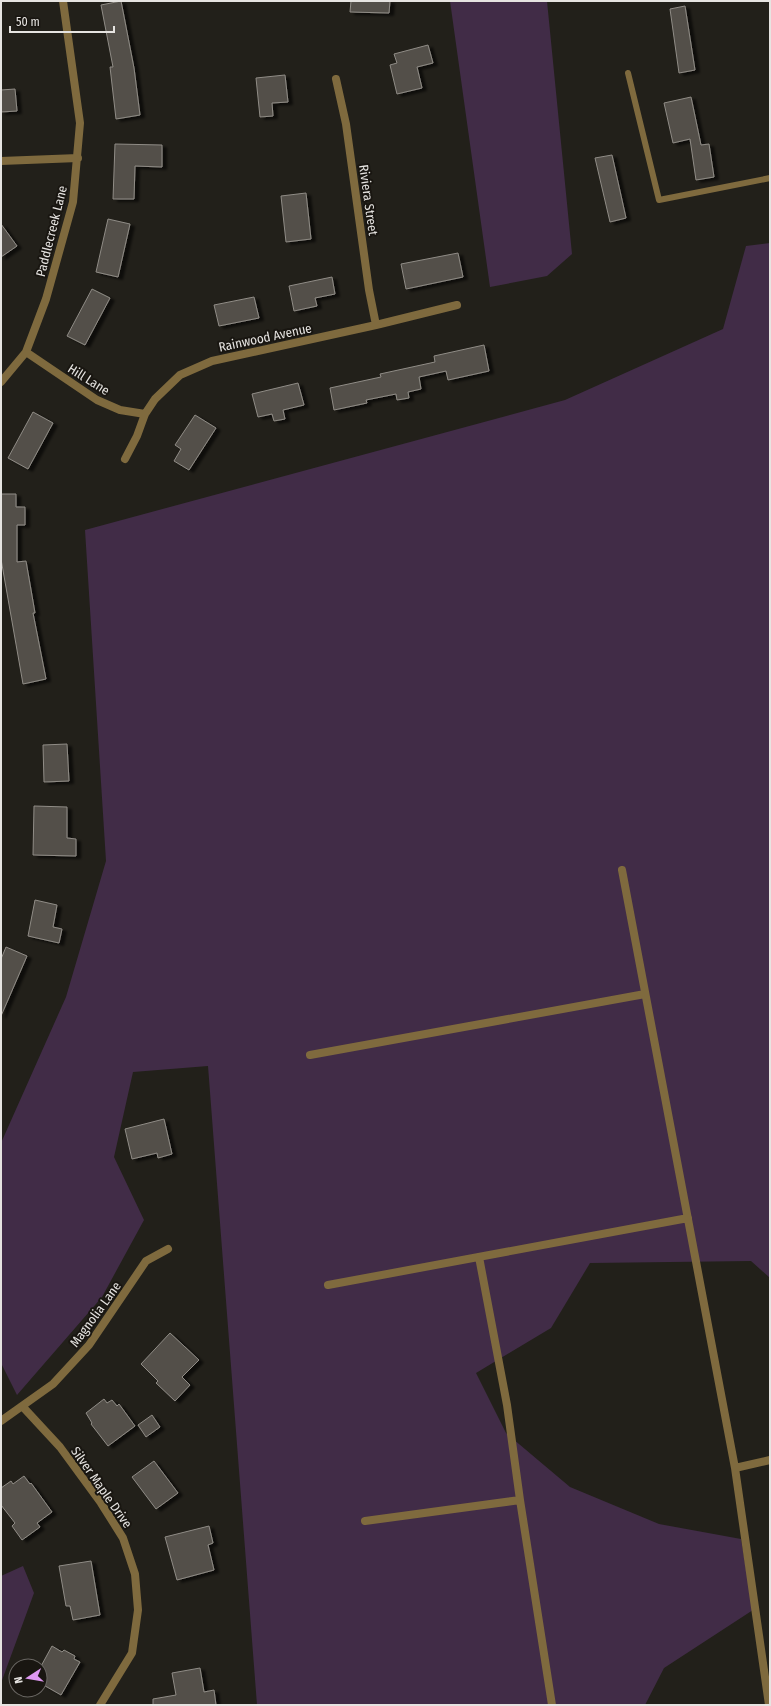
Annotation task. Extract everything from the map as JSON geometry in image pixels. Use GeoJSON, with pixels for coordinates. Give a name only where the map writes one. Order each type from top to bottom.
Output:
{"type":"FeatureCollection","features":[{"type":"Feature","properties":{"kind":"street","name":"Paddlecreek Lane"},"geometry":{"type":"LineString","coordinates":[[1,382],[26,352],[46,299],[73,202],[80,123],[79,106],[63,1]]}},
{"type":"Feature","properties":{"kind":"street","name":"Riviera Street"},"geometry":{"type":"LineString","coordinates":[[336,79],[346,124],[369,290],[376,326]]}},
{"type":"Feature","properties":{"kind":"street"},"geometry":{"type":"LineString","coordinates":[[1,161],[78,158]]}},
{"type":"Feature","properties":{"kind":"street","name":"Rainwood Avenue"},"geometry":{"type":"LineString","coordinates":[[125,459],[137,436],[145,414],[155,398],[180,375],[212,361],[376,326],[457,305]]}},
{"type":"Feature","properties":{"kind":"street","name":"Hill Lane"},"geometry":{"type":"LineString","coordinates":[[26,352],[97,400],[120,410],[145,414]]}},
{"type":"Feature","properties":{"kind":"street"},"geometry":{"type":"LineString","coordinates":[[622,870],[735,1468],[769,1705]]}},
{"type":"Feature","properties":{"kind":"street"},"geometry":{"type":"LineString","coordinates":[[310,1055],[646,994]]}},
{"type":"Feature","properties":{"kind":"street"},"geometry":{"type":"LineString","coordinates":[[328,1285],[688,1218]]}},
{"type":"Feature","properties":{"kind":"street","name":"Magnolia Lane"},"geometry":{"type":"LineString","coordinates":[[1,1421],[23,1407],[53,1384],[89,1345],[146,1261],[168,1249]]}},
{"type":"Feature","properties":{"kind":"street"},"geometry":{"type":"LineString","coordinates":[[479,1257],[507,1405],[520,1500],[552,1705]]}},
{"type":"Feature","properties":{"kind":"street","name":"Silver Maple Drive"},"geometry":{"type":"LineString","coordinates":[[23,1407],[60,1447],[101,1503],[123,1538],[135,1574],[138,1610],[132,1653],[100,1705]]}},
{"type":"Feature","properties":{"kind":"street"},"geometry":{"type":"LineString","coordinates":[[735,1468],[770,1460]]}},
{"type":"Feature","properties":{"kind":"street"},"geometry":{"type":"LineString","coordinates":[[365,1521],[520,1500]]}},
{"type":"Feature","properties":{"kind":"lane"},"geometry":{"type":"LineString","coordinates":[[628,73],[659,200],[770,178]]}},
{"type":"Feature","properties":{"kind":"shaded area"},"geometry":{"type":"Polygon","coordinates":[[[450,1],[547,1],[572,254],[547,276],[490,287],[450,1]]]}},
{"type":"Feature","properties":{"kind":"shaded area"},"geometry":{"type":"Polygon","coordinates":[[[770,243],[770,1278],[751,1261],[590,1263],[551,1328],[476,1373],[506,1433],[570,1487],[659,1524],[741,1539],[753,1610],[664,1668],[645,1705],[257,1705],[208,1066],[133,1072],[114,1157],[144,1220],[102,1297],[17,1395],[1,1363],[1,1143],[66,997],[106,861],[85,530],[565,400],[723,329],[746,246],[770,243]]]}},
{"type":"Feature","properties":{"kind":"shaded area"},"geometry":{"type":"Polygon","coordinates":[[[23,1566],[34,1593],[10,1658],[8,1658],[8,1664],[1,1683],[1,1576],[23,1566]]]}},
{"type":"Feature","properties":{"kind":"building"},"geometry":{"type":"Polygon","coordinates":[[[121,1],[134,68],[140,115],[116,119],[110,67],[113,67],[101,5],[121,1]]]}},
{"type":"Feature","properties":{"kind":"building"},"geometry":{"type":"Polygon","coordinates":[[[351,1],[390,1],[389,13],[350,12],[351,1]]]}},
{"type":"Feature","properties":{"kind":"building"},"geometry":{"type":"Polygon","coordinates":[[[685,6],[695,70],[679,73],[670,9],[685,6]]]}},
{"type":"Feature","properties":{"kind":"building"},"geometry":{"type":"Polygon","coordinates":[[[428,45],[433,63],[417,67],[422,88],[397,94],[390,65],[397,63],[394,54],[428,45]]]}},
{"type":"Feature","properties":{"kind":"building"},"geometry":{"type":"Polygon","coordinates":[[[285,75],[288,102],[272,103],[273,116],[260,117],[256,78],[285,75]]]}},
{"type":"Feature","properties":{"kind":"building"},"geometry":{"type":"Polygon","coordinates":[[[15,89],[17,111],[1,112],[1,90],[15,89]]]}},
{"type":"Feature","properties":{"kind":"building"},"geometry":{"type":"Polygon","coordinates":[[[691,97],[701,145],[709,144],[714,177],[696,180],[690,139],[673,143],[664,103],[691,97]]]}},
{"type":"Feature","properties":{"kind":"building"},"geometry":{"type":"Polygon","coordinates":[[[115,144],[162,145],[162,167],[135,166],[134,199],[113,199],[115,144]]]}},
{"type":"Feature","properties":{"kind":"building"},"geometry":{"type":"Polygon","coordinates":[[[612,155],[626,218],[610,222],[595,158],[612,155]]]}},
{"type":"Feature","properties":{"kind":"building"},"geometry":{"type":"Polygon","coordinates":[[[306,193],[311,239],[286,242],[281,196],[306,193]]]}},
{"type":"Feature","properties":{"kind":"building"},"geometry":{"type":"Polygon","coordinates":[[[108,219],[130,224],[118,277],[96,272],[108,219]]]}},
{"type":"Feature","properties":{"kind":"building"},"geometry":{"type":"Polygon","coordinates":[[[1,224],[17,246],[1,257],[1,224]]]}},
{"type":"Feature","properties":{"kind":"building"},"geometry":{"type":"Polygon","coordinates":[[[458,253],[463,277],[406,289],[401,264],[458,253]]]}},
{"type":"Feature","properties":{"kind":"building"},"geometry":{"type":"Polygon","coordinates":[[[332,277],[335,294],[315,298],[317,306],[294,311],[289,286],[332,277]]]}},
{"type":"Feature","properties":{"kind":"building"},"geometry":{"type":"Polygon","coordinates":[[[92,289],[110,298],[85,345],[67,336],[92,289]]]}},
{"type":"Feature","properties":{"kind":"building"},"geometry":{"type":"Polygon","coordinates":[[[254,297],[259,318],[219,326],[214,305],[254,297]]]}},
{"type":"Feature","properties":{"kind":"building"},"geometry":{"type":"Polygon","coordinates":[[[484,345],[489,371],[448,380],[446,371],[419,377],[421,389],[408,392],[409,398],[397,400],[396,394],[366,400],[367,403],[334,410],[330,388],[381,377],[380,374],[435,362],[434,356],[484,345]]]}},
{"type":"Feature","properties":{"kind":"building"},"geometry":{"type":"Polygon","coordinates":[[[298,383],[304,405],[283,410],[285,419],[274,421],[272,414],[258,417],[252,394],[298,383]]]}},
{"type":"Feature","properties":{"kind":"building"},"geometry":{"type":"Polygon","coordinates":[[[33,412],[53,423],[28,469],[8,458],[33,412]]]}},
{"type":"Feature","properties":{"kind":"building"},"geometry":{"type":"Polygon","coordinates":[[[195,415],[216,428],[189,470],[174,461],[181,449],[175,445],[195,415]]]}},
{"type":"Feature","properties":{"kind":"building"},"geometry":{"type":"Polygon","coordinates":[[[1,494],[16,494],[16,507],[25,507],[25,525],[17,525],[17,562],[26,561],[35,613],[33,613],[46,679],[23,684],[1,559],[1,494]]]}},
{"type":"Feature","properties":{"kind":"building"},"geometry":{"type":"Polygon","coordinates":[[[67,744],[69,781],[44,782],[43,745],[67,744]]]}},
{"type":"Feature","properties":{"kind":"building"},"geometry":{"type":"Polygon","coordinates":[[[34,806],[67,807],[67,838],[76,839],[76,856],[33,855],[34,806]]]}},
{"type":"Feature","properties":{"kind":"building"},"geometry":{"type":"Polygon","coordinates":[[[35,900],[57,905],[53,927],[62,929],[59,943],[28,936],[35,900]]]}},
{"type":"Feature","properties":{"kind":"building"},"geometry":{"type":"Polygon","coordinates":[[[6,947],[27,956],[1,1016],[1,959],[6,947]]]}},
{"type":"Feature","properties":{"kind":"building"},"geometry":{"type":"Polygon","coordinates":[[[164,1119],[172,1154],[158,1158],[157,1153],[132,1159],[125,1129],[164,1119]]]}},
{"type":"Feature","properties":{"kind":"building"},"geometry":{"type":"Polygon","coordinates":[[[170,1333],[199,1360],[182,1377],[190,1385],[175,1401],[156,1383],[158,1381],[141,1364],[170,1333]]]}},
{"type":"Feature","properties":{"kind":"building"},"geometry":{"type":"Polygon","coordinates":[[[104,1399],[107,1403],[112,1400],[117,1406],[119,1404],[135,1426],[108,1446],[91,1424],[92,1423],[86,1413],[104,1399]]]}},
{"type":"Feature","properties":{"kind":"building"},"geometry":{"type":"Polygon","coordinates":[[[152,1415],[160,1427],[146,1437],[138,1425],[152,1415]]]}},
{"type":"Feature","properties":{"kind":"building"},"geometry":{"type":"Polygon","coordinates":[[[154,1461],[178,1493],[156,1509],[132,1477],[154,1461]]]}},
{"type":"Feature","properties":{"kind":"building"},"geometry":{"type":"Polygon","coordinates":[[[24,1476],[30,1484],[31,1483],[52,1512],[37,1523],[40,1527],[22,1540],[12,1526],[15,1523],[1,1505],[1,1488],[11,1481],[13,1484],[24,1476]]]}},
{"type":"Feature","properties":{"kind":"building"},"geometry":{"type":"Polygon","coordinates":[[[209,1526],[213,1543],[208,1545],[214,1570],[177,1580],[165,1537],[209,1526]]]}},
{"type":"Feature","properties":{"kind":"building"},"geometry":{"type":"Polygon","coordinates":[[[91,1561],[100,1615],[73,1620],[70,1606],[66,1606],[59,1566],[91,1561]]]}},
{"type":"Feature","properties":{"kind":"building"},"geometry":{"type":"Polygon","coordinates":[[[52,1646],[62,1652],[64,1650],[75,1656],[74,1659],[80,1662],[61,1695],[48,1688],[48,1658],[45,1658],[52,1646]]]}},
{"type":"Feature","properties":{"kind":"building"},"geometry":{"type":"Polygon","coordinates":[[[200,1668],[204,1692],[214,1690],[216,1705],[153,1705],[153,1699],[176,1695],[172,1673],[200,1668]]]}}]}
